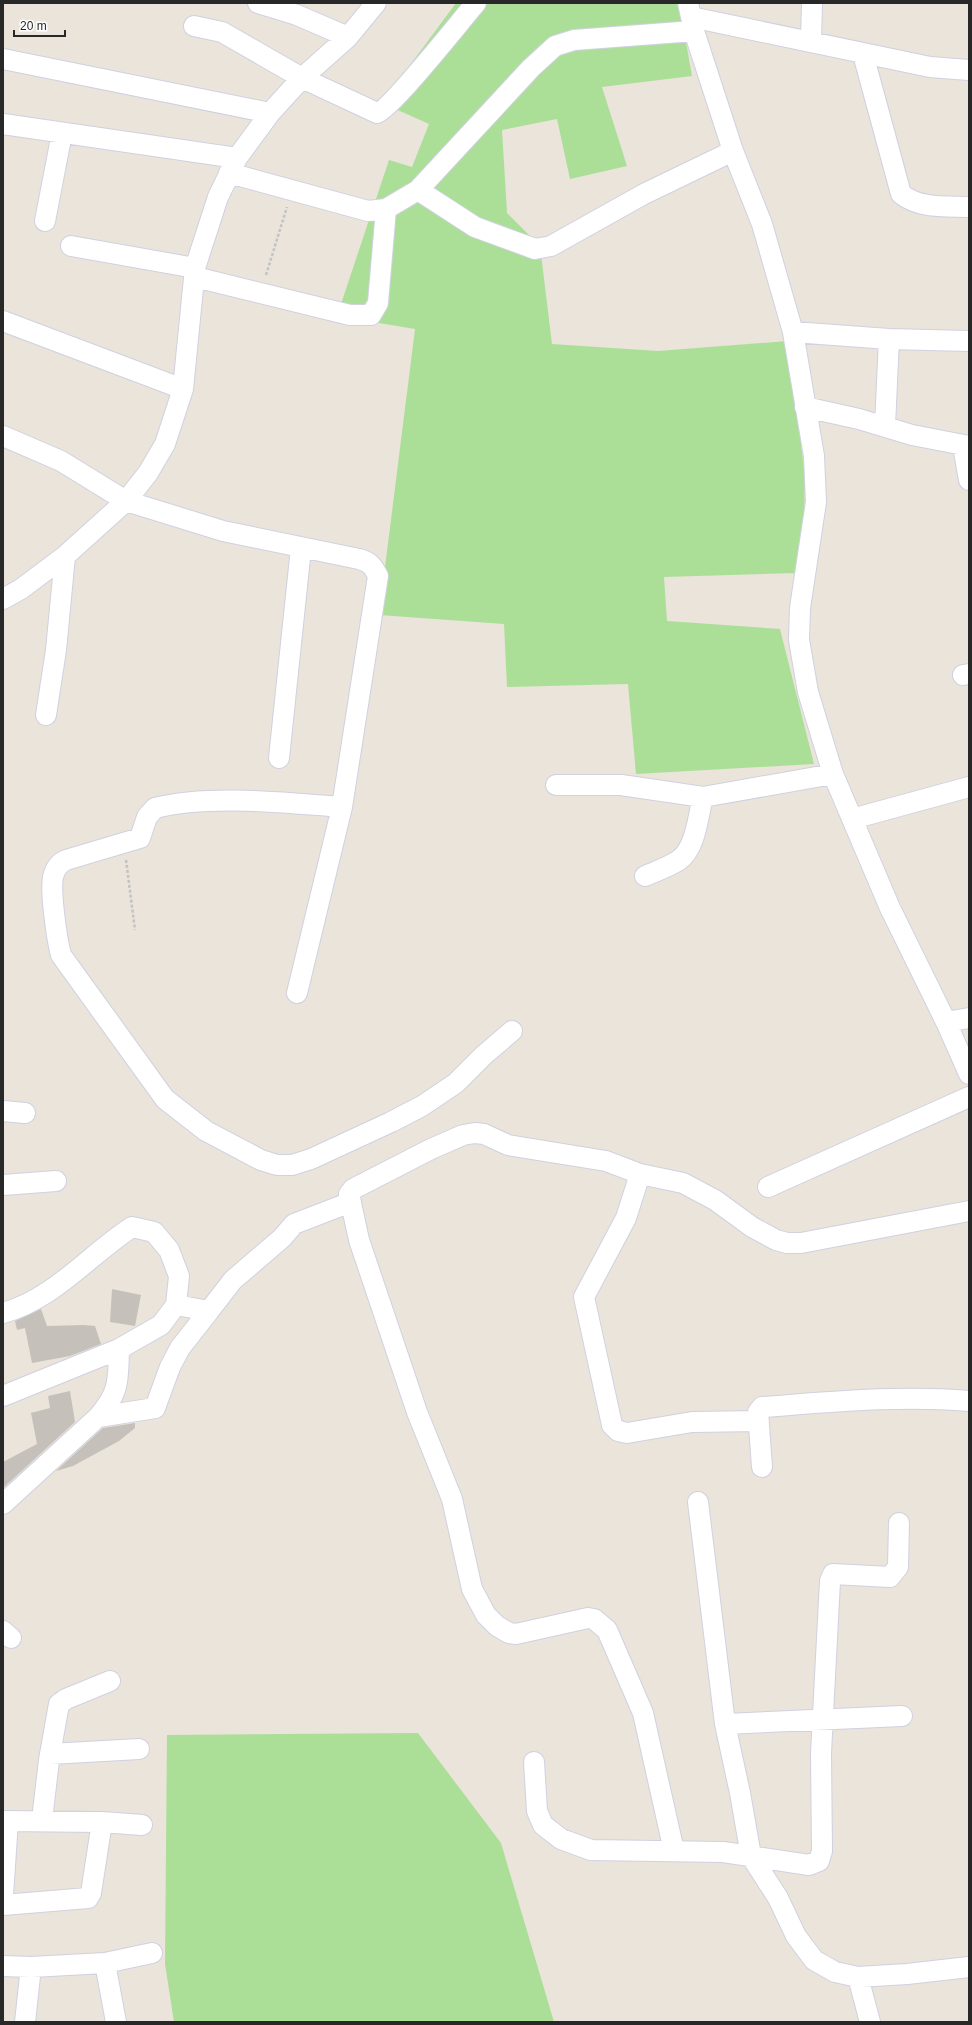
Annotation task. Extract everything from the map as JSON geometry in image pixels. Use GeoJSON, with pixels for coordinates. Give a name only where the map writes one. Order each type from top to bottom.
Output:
{"type":"FeatureCollection","features":[{"type":"Feature","properties":{"kind":"street"},"geometry":{"type":"LineString","coordinates":[[258,3],[297,15],[348,37]]}},
{"type":"Feature","properties":{"kind":"street"},"geometry":{"type":"LineString","coordinates":[[3,599],[21,589],[65,556],[126,501],[148,473],[164,444],[183,389],[195,273],[218,197],[233,166],[270,112],[302,78],[348,37],[376,3]]}},
{"type":"Feature","properties":{"kind":"street"},"geometry":{"type":"LineString","coordinates":[[194,26],[222,32],[302,78],[373,112],[380,112],[401,92],[476,3]]}},
{"type":"Feature","properties":{"kind":"street"},"geometry":{"type":"LineString","coordinates":[[811,41],[812,3]]}},
{"type":"Feature","properties":{"kind":"street"},"geometry":{"type":"LineString","coordinates":[[691,17],[732,151],[762,224],[792,332],[814,456],[816,502],[800,608],[799,640],[808,692],[833,774],[890,908],[946,1022],[969,1074]]}},
{"type":"Feature","properties":{"kind":"street"},"geometry":{"type":"LineString","coordinates":[[3,124],[62,133],[233,166],[292,191],[368,211],[386,209],[418,190],[526,73],[555,46],[574,40],[691,17],[811,41],[930,68],[969,70]]}},
{"type":"Feature","properties":{"kind":"street"},"geometry":{"type":"LineString","coordinates":[[863,54],[896,181],[901,194],[911,202],[923,205],[969,207]]}},
{"type":"Feature","properties":{"kind":"street"},"geometry":{"type":"LineString","coordinates":[[3,59],[270,112]]}},
{"type":"Feature","properties":{"kind":"street"},"geometry":{"type":"LineString","coordinates":[[45,221],[62,133]]}},
{"type":"Feature","properties":{"kind":"street"},"geometry":{"type":"LineString","coordinates":[[418,190],[475,227],[535,249],[544,248],[644,194],[732,151]]}},
{"type":"Feature","properties":{"kind":"street"},"geometry":{"type":"LineString","coordinates":[[71,246],[195,273],[260,293],[350,315],[371,315],[378,303],[386,209]]}},
{"type":"Feature","properties":{"kind":"street"},"geometry":{"type":"LineString","coordinates":[[3,321],[183,389]]}},
{"type":"Feature","properties":{"kind":"street"},"geometry":{"type":"LineString","coordinates":[[792,332],[888,339],[969,341]]}},
{"type":"Feature","properties":{"kind":"street"},"geometry":{"type":"LineString","coordinates":[[885,426],[888,339]]}},
{"type":"Feature","properties":{"kind":"street"},"geometry":{"type":"LineString","coordinates":[[805,407],[885,426],[912,435],[966,446],[969,480]]}},
{"type":"Feature","properties":{"kind":"street"},"geometry":{"type":"LineString","coordinates":[[3,436],[61,461],[126,501],[223,531],[364,560],[370,562],[378,576],[342,807],[297,993]]}},
{"type":"Feature","properties":{"kind":"street"},"geometry":{"type":"LineString","coordinates":[[279,758],[301,548]]}},
{"type":"Feature","properties":{"kind":"street"},"geometry":{"type":"LineString","coordinates":[[46,715],[56,650],[65,556]]}},
{"type":"Feature","properties":{"kind":"street"},"geometry":{"type":"LineString","coordinates":[[556,785],[621,785],[703,797],[833,774]]}},
{"type":"Feature","properties":{"kind":"street"},"geometry":{"type":"LineString","coordinates":[[852,819],[969,787]]}},
{"type":"Feature","properties":{"kind":"street"},"geometry":{"type":"LineString","coordinates":[[645,876],[679,860],[686,852],[692,841],[703,797]]}},
{"type":"Feature","properties":{"kind":"street"},"geometry":{"type":"LineString","coordinates":[[342,807],[274,802],[223,801],[162,806],[150,812],[140,838],[66,860],[57,866],[53,880],[57,940],[61,955],[165,1098],[206,1131],[256,1158],[277,1165],[292,1165],[311,1159],[422,1106],[456,1083],[484,1055],[512,1031]]}},
{"type":"Feature","properties":{"kind":"street"},"geometry":{"type":"LineString","coordinates":[[946,1022],[969,1018]]}},
{"type":"Feature","properties":{"kind":"street"},"geometry":{"type":"LineString","coordinates":[[768,1187],[969,1096]]}},
{"type":"Feature","properties":{"kind":"street"},"geometry":{"type":"LineString","coordinates":[[3,1111],[25,1113]]}},
{"type":"Feature","properties":{"kind":"street"},"geometry":{"type":"LineString","coordinates":[[674,1851],[643,1714],[607,1630],[594,1619],[588,1618],[525,1633],[509,1632],[497,1626],[486,1615],[472,1589],[452,1499],[417,1412],[359,1240],[349,1192],[431,1149],[463,1135],[475,1133],[484,1134],[508,1145],[606,1161],[640,1174],[683,1183],[715,1200],[752,1227],[776,1240],[787,1243],[801,1243],[969,1211]]}},
{"type":"Feature","properties":{"kind":"street"},"geometry":{"type":"LineString","coordinates":[[640,1174],[626,1218],[584,1297],[612,1425],[618,1431],[627,1434],[692,1422],[758,1421]]}},
{"type":"Feature","properties":{"kind":"street"},"geometry":{"type":"LineString","coordinates":[[3,1184],[56,1181]]}},
{"type":"Feature","properties":{"kind":"street"},"geometry":{"type":"LineString","coordinates":[[98,1417],[155,1408],[170,1367],[180,1348],[233,1280],[282,1238],[294,1224],[351,1202]]}},
{"type":"Feature","properties":{"kind":"street"},"geometry":{"type":"LineString","coordinates":[[3,1313],[22,1308],[61,1284],[111,1241],[132,1227],[154,1232],[169,1250],[179,1276],[176,1305],[162,1325],[119,1349],[3,1396]]}},
{"type":"Feature","properties":{"kind":"street"},"geometry":{"type":"LineString","coordinates":[[176,1305],[209,1311]]}},
{"type":"Feature","properties":{"kind":"street"},"geometry":{"type":"LineString","coordinates":[[3,1504],[98,1417],[110,1403],[118,1382],[119,1349]]}},
{"type":"Feature","properties":{"kind":"street"},"geometry":{"type":"LineString","coordinates":[[762,1468],[758,1412],[762,1407],[881,1398],[930,1398],[969,1401]]}},
{"type":"Feature","properties":{"kind":"street"},"geometry":{"type":"LineString","coordinates":[[698,1502],[725,1724],[740,1793],[751,1856],[778,1898],[796,1936],[814,1960],[835,1972],[858,1977],[907,1974],[969,1966]]}},
{"type":"Feature","properties":{"kind":"street"},"geometry":{"type":"LineString","coordinates":[[534,1762],[538,1811],[543,1826],[561,1839],[591,1850],[723,1852],[809,1865],[819,1861],[822,1851],[821,1753],[830,1581],[833,1574],[890,1577],[894,1574],[898,1567],[899,1523]]}},
{"type":"Feature","properties":{"kind":"street"},"geometry":{"type":"LineString","coordinates":[[42,1820],[50,1754],[59,1704],[66,1698],[110,1681]]}},
{"type":"Feature","properties":{"kind":"street"},"geometry":{"type":"LineString","coordinates":[[725,1724],[902,1716]]}},
{"type":"Feature","properties":{"kind":"street"},"geometry":{"type":"LineString","coordinates":[[50,1754],[139,1749]]}},
{"type":"Feature","properties":{"kind":"street"},"geometry":{"type":"LineString","coordinates":[[3,1895],[6,1821],[42,1820],[142,1825]]}},
{"type":"Feature","properties":{"kind":"street"},"geometry":{"type":"LineString","coordinates":[[3,1905],[88,1898],[91,1893],[102,1822]]}},
{"type":"Feature","properties":{"kind":"street"},"geometry":{"type":"LineString","coordinates":[[3,1966],[31,1967],[105,1964],[152,1953]]}},
{"type":"Feature","properties":{"kind":"street"},"geometry":{"type":"LineString","coordinates":[[105,1964],[116,2022]]}},
{"type":"Feature","properties":{"kind":"street"},"geometry":{"type":"LineString","coordinates":[[25,2022],[31,1967]]}},
{"type":"Feature","properties":{"kind":"street"},"geometry":{"type":"LineString","coordinates":[[858,1977],[870,2022]]}},
{"type":"Feature","properties":{"kind":"path"},"geometry":{"type":"LineString","coordinates":[[260,293],[292,191]]}},
{"type":"Feature","properties":{"kind":"path"},"geometry":{"type":"LineString","coordinates":[[124,844],[135,930]]}},
{"type":"Feature","properties":{"kind":"green space"},"geometry":{"type":"Polygon","coordinates":[[[456,3],[679,3],[692,76],[602,87],[627,166],[570,179],[557,119],[502,130],[507,213],[540,246],[552,344],[658,351],[788,341],[805,476],[804,522],[796,573],[664,577],[667,621],[780,629],[814,764],[636,774],[628,684],[507,687],[504,624],[379,615],[415,329],[337,316],[389,160],[412,167],[429,124],[382,103],[456,3]]]}},
{"type":"Feature","properties":{"kind":"green space"},"geometry":{"type":"Polygon","coordinates":[[[418,1733],[501,1843],[554,2022],[174,2022],[165,1964],[167,1735],[418,1733]]]}},
{"type":"Feature","properties":{"kind":"building"},"geometry":{"type":"Polygon","coordinates":[[[112,1289],[141,1295],[135,1326],[110,1322],[112,1289]]]}},
{"type":"Feature","properties":{"kind":"building"},"geometry":{"type":"Polygon","coordinates":[[[41,1309],[47,1326],[95,1326],[101,1344],[70,1356],[32,1363],[25,1328],[17,1330],[15,1321],[41,1309]]]}},
{"type":"Feature","properties":{"kind":"building"},"geometry":{"type":"Polygon","coordinates":[[[70,1391],[75,1422],[3,1488],[3,1462],[37,1444],[31,1413],[50,1408],[48,1396],[70,1391]]]}},
{"type":"Feature","properties":{"kind":"building"},"geometry":{"type":"Polygon","coordinates":[[[135,1423],[135,1428],[119,1441],[73,1466],[56,1471],[103,1428],[135,1423]]]}}]}
